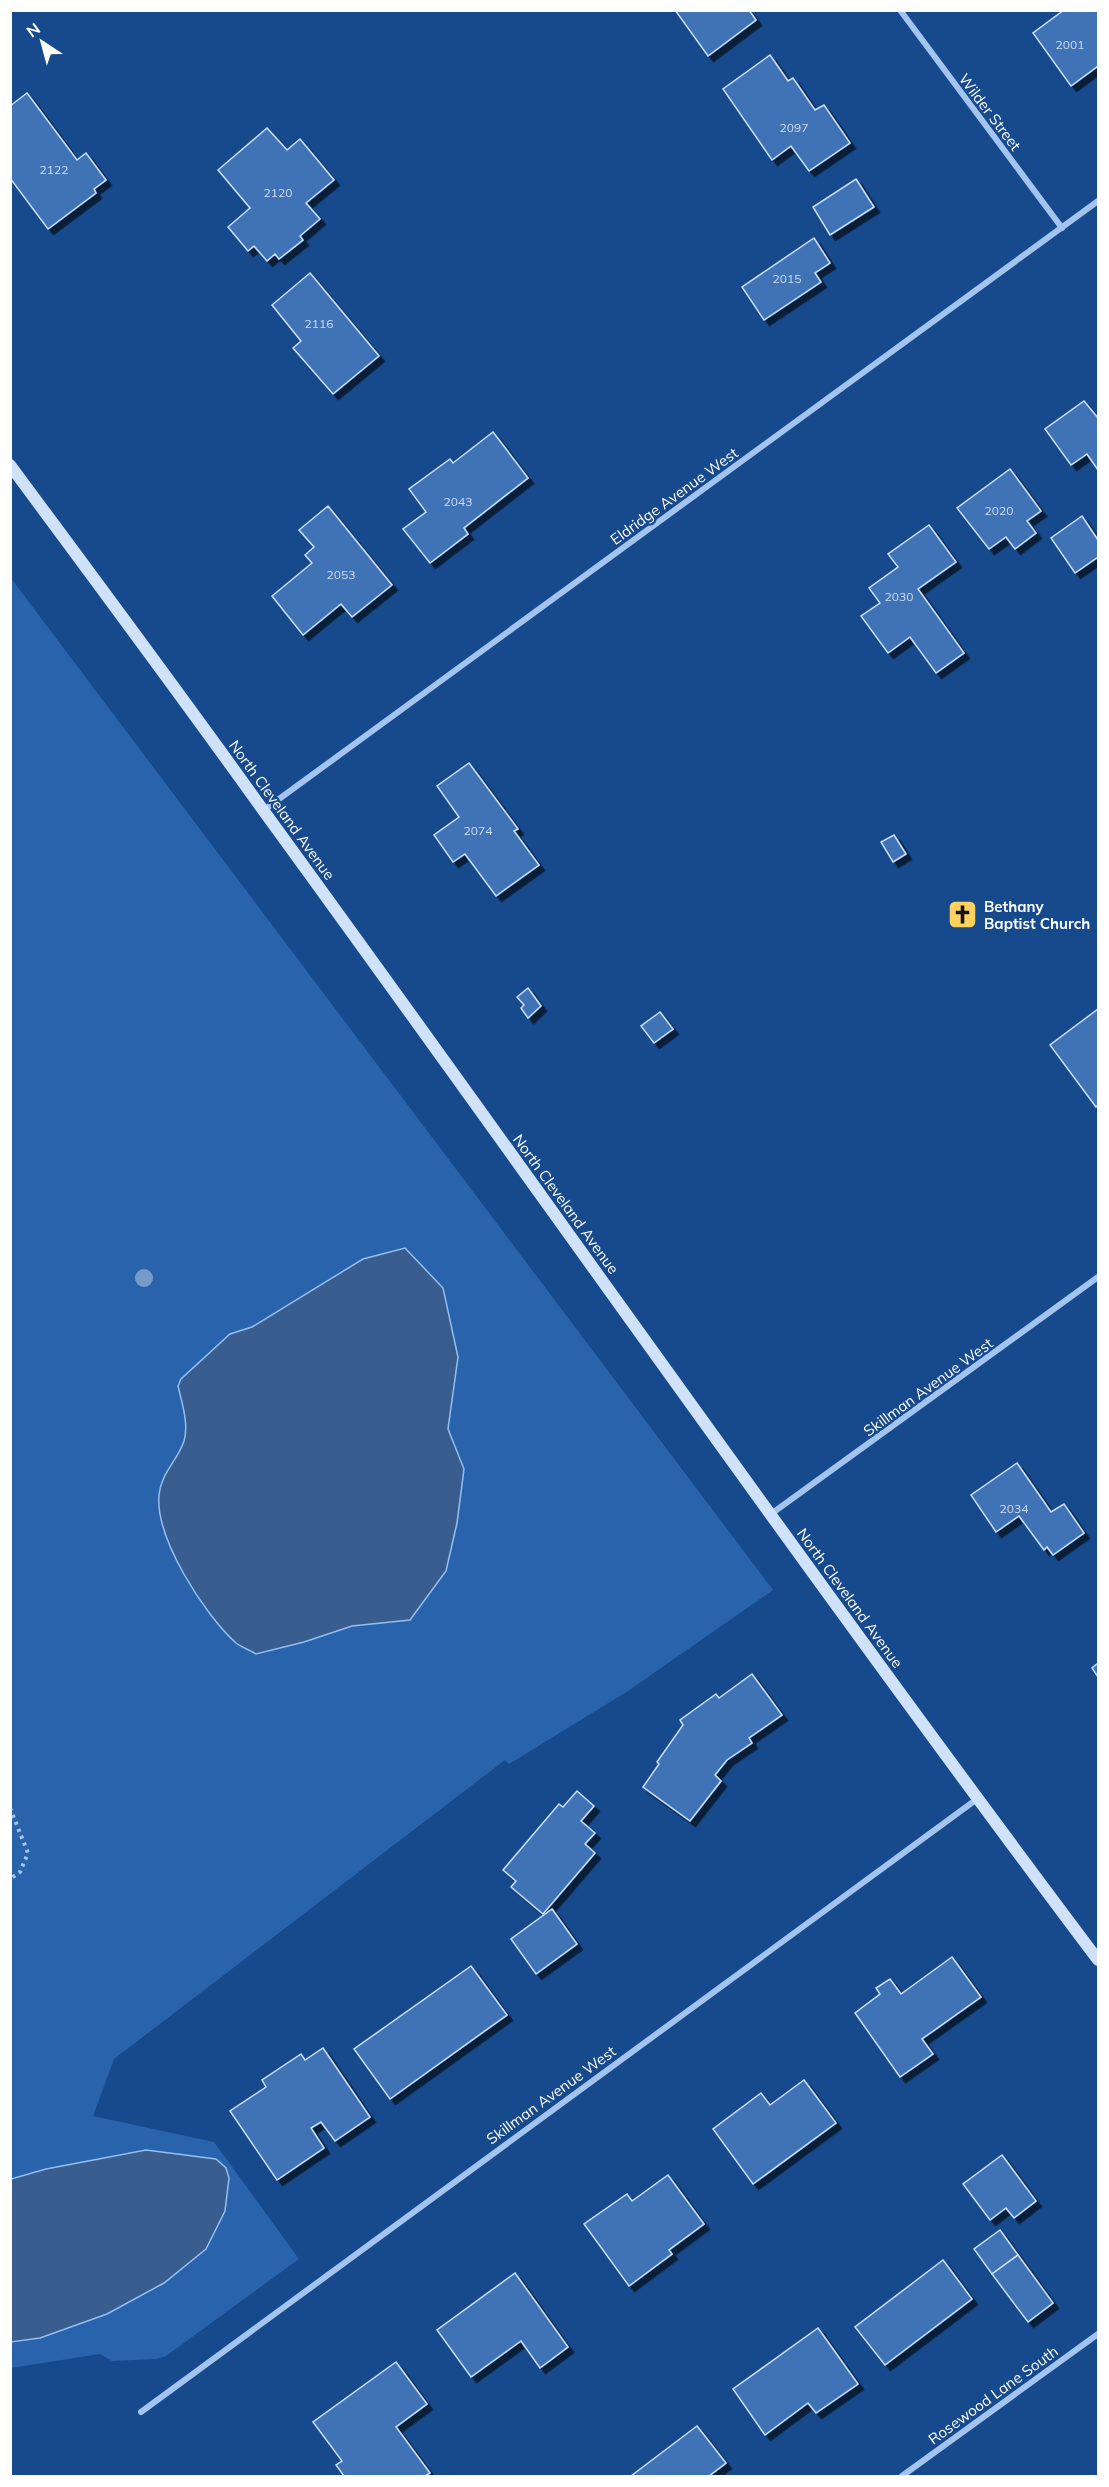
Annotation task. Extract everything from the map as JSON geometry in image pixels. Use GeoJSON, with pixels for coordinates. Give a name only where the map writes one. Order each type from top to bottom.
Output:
{"type":"FeatureCollection","features":[{"type":"Feature","properties":{"kind":"main road","name":"North Cleveland Avenue"},"geometry":{"type":"LineString","coordinates":[[10,465],[264,810],[977,1799],[1098,1960]]}},
{"type":"Feature","properties":{"kind":"street","name":"Wilder Street"},"geometry":{"type":"LineString","coordinates":[[900,10],[1062,228]]}},
{"type":"Feature","properties":{"kind":"street","name":"Eldridge Avenue West"},"geometry":{"type":"LineString","coordinates":[[264,810],[1098,201]]}},
{"type":"Feature","properties":{"kind":"street","name":"Skillman Avenue West"},"geometry":{"type":"LineString","coordinates":[[770,1514],[1098,1277]]}},
{"type":"Feature","properties":{"kind":"street","name":"Skillman Avenue West"},"geometry":{"type":"LineString","coordinates":[[141,2412],[977,1799]]}},
{"type":"Feature","properties":{"kind":"street","name":"Rosewood Lane South"},"geometry":{"type":"LineString","coordinates":[[902,2476],[1098,2334]]}},
{"type":"Feature","properties":{"kind":"path"},"geometry":{"type":"LineString","coordinates":[[10,1808],[28,1853],[20,1872],[10,1878]]}},
{"type":"Feature","properties":{"kind":"shaded area"},"geometry":{"type":"Polygon","coordinates":[[[10,577],[773,1590],[628,1691],[509,1764],[505,1760],[114,2059],[93,2116],[214,2142],[299,2259],[166,2356],[156,2359],[112,2361],[100,2354],[11,2368],[11,2342],[40,2338],[107,2314],[164,2283],[206,2249],[225,2211],[146,2150],[46,2169],[11,2179],[10,577]]]}},
{"type":"Feature","properties":{"kind":"shaded area"},"geometry":{"type":"Polygon","coordinates":[[[405,1248],[443,1288],[458,1357],[448,1429],[464,1469],[457,1523],[446,1571],[410,1620],[352,1626],[304,1642],[256,1654],[236,1643],[210,1614],[184,1574],[165,1532],[160,1513],[160,1487],[181,1448],[186,1428],[178,1386],[181,1379],[230,1334],[252,1327],[363,1259],[405,1248]]]}},
{"type":"Feature","properties":{"kind":"shaded area"},"geometry":{"type":"Polygon","coordinates":[[[146,2150],[216,2159],[226,2168],[229,2178],[225,2211],[206,2249],[164,2283],[107,2314],[40,2338],[11,2342],[11,2179],[46,2169],[146,2150]]]}},
{"type":"Feature","properties":{"kind":"building"},"geometry":{"type":"Polygon","coordinates":[[[675,10],[749,10],[756,20],[708,56],[675,10]]]}},
{"type":"Feature","properties":{"kind":"building"},"geometry":{"type":"Polygon","coordinates":[[[1064,10],[1098,10],[1098,66],[1071,86],[1033,33],[1064,10]]]}},
{"type":"Feature","properties":{"kind":"building"},"geometry":{"type":"Polygon","coordinates":[[[770,55],[788,81],[793,78],[815,110],[824,105],[850,143],[809,171],[791,146],[772,160],[723,89],[770,55]]]}},
{"type":"Feature","properties":{"kind":"building"},"geometry":{"type":"Polygon","coordinates":[[[27,93],[77,160],[86,153],[106,180],[94,189],[96,193],[48,229],[10,178],[10,106],[27,93]]]}},
{"type":"Feature","properties":{"kind":"building"},"geometry":{"type":"Polygon","coordinates":[[[267,128],[287,150],[300,139],[334,180],[306,203],[320,219],[300,236],[303,240],[279,259],[275,254],[267,261],[254,246],[248,251],[228,227],[250,208],[218,170],[267,128]]]}},
{"type":"Feature","properties":{"kind":"building"},"geometry":{"type":"Polygon","coordinates":[[[856,179],[874,207],[830,235],[813,207],[856,179]]]}},
{"type":"Feature","properties":{"kind":"building"},"geometry":{"type":"Polygon","coordinates":[[[814,238],[830,263],[815,273],[821,282],[764,320],[742,287],[814,238]]]}},
{"type":"Feature","properties":{"kind":"building"},"geometry":{"type":"Polygon","coordinates":[[[310,273],[379,356],[333,394],[293,348],[301,341],[272,305],[310,273]]]}},
{"type":"Feature","properties":{"kind":"building"},"geometry":{"type":"Polygon","coordinates":[[[1084,401],[1098,418],[1098,470],[1087,454],[1071,465],[1045,429],[1084,401]]]}},
{"type":"Feature","properties":{"kind":"building"},"geometry":{"type":"Polygon","coordinates":[[[493,432],[528,478],[464,528],[468,534],[430,563],[403,529],[426,512],[409,489],[450,459],[453,463],[493,432]]]}},
{"type":"Feature","properties":{"kind":"building"},"geometry":{"type":"Polygon","coordinates":[[[1010,469],[1041,511],[1027,521],[1036,533],[1015,549],[1006,537],[989,549],[957,508],[1010,469]]]}},
{"type":"Feature","properties":{"kind":"building"},"geometry":{"type":"Polygon","coordinates":[[[328,506],[392,585],[352,617],[341,604],[303,635],[272,596],[312,563],[305,555],[314,547],[299,530],[328,506]]]}},
{"type":"Feature","properties":{"kind":"building"},"geometry":{"type":"Polygon","coordinates":[[[1082,516],[1098,540],[1098,557],[1075,573],[1051,538],[1082,516]]]}},
{"type":"Feature","properties":{"kind":"building"},"geometry":{"type":"Polygon","coordinates":[[[929,525],[956,562],[918,589],[964,653],[936,673],[910,637],[888,653],[861,616],[880,603],[869,588],[898,567],[888,554],[929,525]]]}},
{"type":"Feature","properties":{"kind":"building"},"geometry":{"type":"Polygon","coordinates":[[[469,763],[518,829],[514,831],[539,865],[496,896],[465,854],[453,862],[434,835],[459,817],[437,786],[469,763]]]}},
{"type":"Feature","properties":{"kind":"building"},"geometry":{"type":"Polygon","coordinates":[[[894,835],[906,854],[893,862],[881,842],[894,835]]]}},
{"type":"Feature","properties":{"kind":"building"},"geometry":{"type":"Polygon","coordinates":[[[528,988],[541,1006],[528,1018],[521,1008],[524,1005],[517,997],[528,988]]]}},
{"type":"Feature","properties":{"kind":"building"},"geometry":{"type":"Polygon","coordinates":[[[1098,1009],[1098,1105],[1096,1107],[1050,1045],[1098,1009]]]}},
{"type":"Feature","properties":{"kind":"building"},"geometry":{"type":"Polygon","coordinates":[[[660,1012],[673,1029],[654,1043],[641,1026],[660,1012]]]}},
{"type":"Feature","properties":{"kind":"building"},"geometry":{"type":"Polygon","coordinates":[[[1017,1463],[1051,1512],[1064,1504],[1084,1533],[1053,1555],[1047,1547],[1044,1550],[1019,1516],[996,1532],[971,1495],[1017,1463]]]}},
{"type":"Feature","properties":{"kind":"building"},"geometry":{"type":"Polygon","coordinates":[[[1098,1663],[1098,1677],[1092,1668],[1098,1663]]]}},
{"type":"Feature","properties":{"kind":"building"},"geometry":{"type":"Polygon","coordinates":[[[752,1674],[782,1715],[749,1738],[752,1743],[727,1760],[715,1775],[721,1781],[690,1821],[643,1787],[683,1725],[680,1720],[716,1694],[719,1698],[752,1674]]]}},
{"type":"Feature","properties":{"kind":"building"},"geometry":{"type":"Polygon","coordinates":[[[577,1791],[594,1806],[581,1821],[595,1833],[585,1844],[595,1853],[543,1914],[511,1887],[516,1881],[503,1870],[559,1804],[563,1807],[577,1791]]]}},
{"type":"Feature","properties":{"kind":"building"},"geometry":{"type":"Polygon","coordinates":[[[552,1909],[577,1944],[536,1974],[511,1939],[552,1909]]]}},
{"type":"Feature","properties":{"kind":"building"},"geometry":{"type":"Polygon","coordinates":[[[952,1957],[981,1997],[922,2039],[933,2054],[900,2077],[855,2013],[880,1994],[876,1988],[890,1979],[901,1994],[952,1957]]]}},
{"type":"Feature","properties":{"kind":"building"},"geometry":{"type":"Polygon","coordinates":[[[471,1966],[507,2015],[390,2099],[354,2049],[471,1966]]]}},
{"type":"Feature","properties":{"kind":"building"},"geometry":{"type":"Polygon","coordinates":[[[323,2048],[370,2117],[335,2141],[321,2122],[311,2128],[324,2148],[277,2180],[230,2111],[266,2087],[262,2080],[301,2054],[305,2060],[323,2048]]]}},
{"type":"Feature","properties":{"kind":"building"},"geometry":{"type":"Polygon","coordinates":[[[804,2080],[836,2123],[753,2184],[713,2129],[761,2093],[770,2105],[804,2080]]]}},
{"type":"Feature","properties":{"kind":"building"},"geometry":{"type":"Polygon","coordinates":[[[1002,2155],[1036,2201],[1014,2218],[1006,2208],[990,2220],[963,2184],[1002,2155]]]}},
{"type":"Feature","properties":{"kind":"building"},"geometry":{"type":"Polygon","coordinates":[[[668,2175],[704,2224],[669,2250],[672,2254],[629,2286],[584,2224],[627,2194],[632,2201],[668,2175]]]}},
{"type":"Feature","properties":{"kind":"building"},"geometry":{"type":"Polygon","coordinates":[[[1000,2230],[1018,2255],[992,2274],[974,2249],[1000,2230]]]}},
{"type":"Feature","properties":{"kind":"building"},"geometry":{"type":"Polygon","coordinates":[[[1018,2255],[1053,2303],[1028,2322],[992,2274],[1018,2255]]]}},
{"type":"Feature","properties":{"kind":"building"},"geometry":{"type":"Polygon","coordinates":[[[943,2260],[972,2299],[885,2365],[855,2327],[943,2260]]]}},
{"type":"Feature","properties":{"kind":"building"},"geometry":{"type":"Polygon","coordinates":[[[515,2273],[568,2347],[540,2368],[521,2341],[471,2377],[437,2330],[515,2273]]]}},
{"type":"Feature","properties":{"kind":"building"},"geometry":{"type":"Polygon","coordinates":[[[818,2328],[858,2384],[816,2413],[808,2403],[765,2435],[733,2389],[818,2328]]]}},
{"type":"Feature","properties":{"kind":"building"},"geometry":{"type":"Polygon","coordinates":[[[396,2362],[427,2404],[396,2427],[430,2473],[425,2476],[344,2476],[336,2465],[342,2461],[313,2422],[396,2362]]]}},
{"type":"Feature","properties":{"kind":"building"},"geometry":{"type":"Polygon","coordinates":[[[697,2426],[726,2463],[709,2476],[631,2476],[697,2426]]]}},
{"type":"Feature","properties":{"kind":"place","name":"Bethany Baptist Church"},"geometry":{"type":"Point","coordinates":[963,915]}}]}
